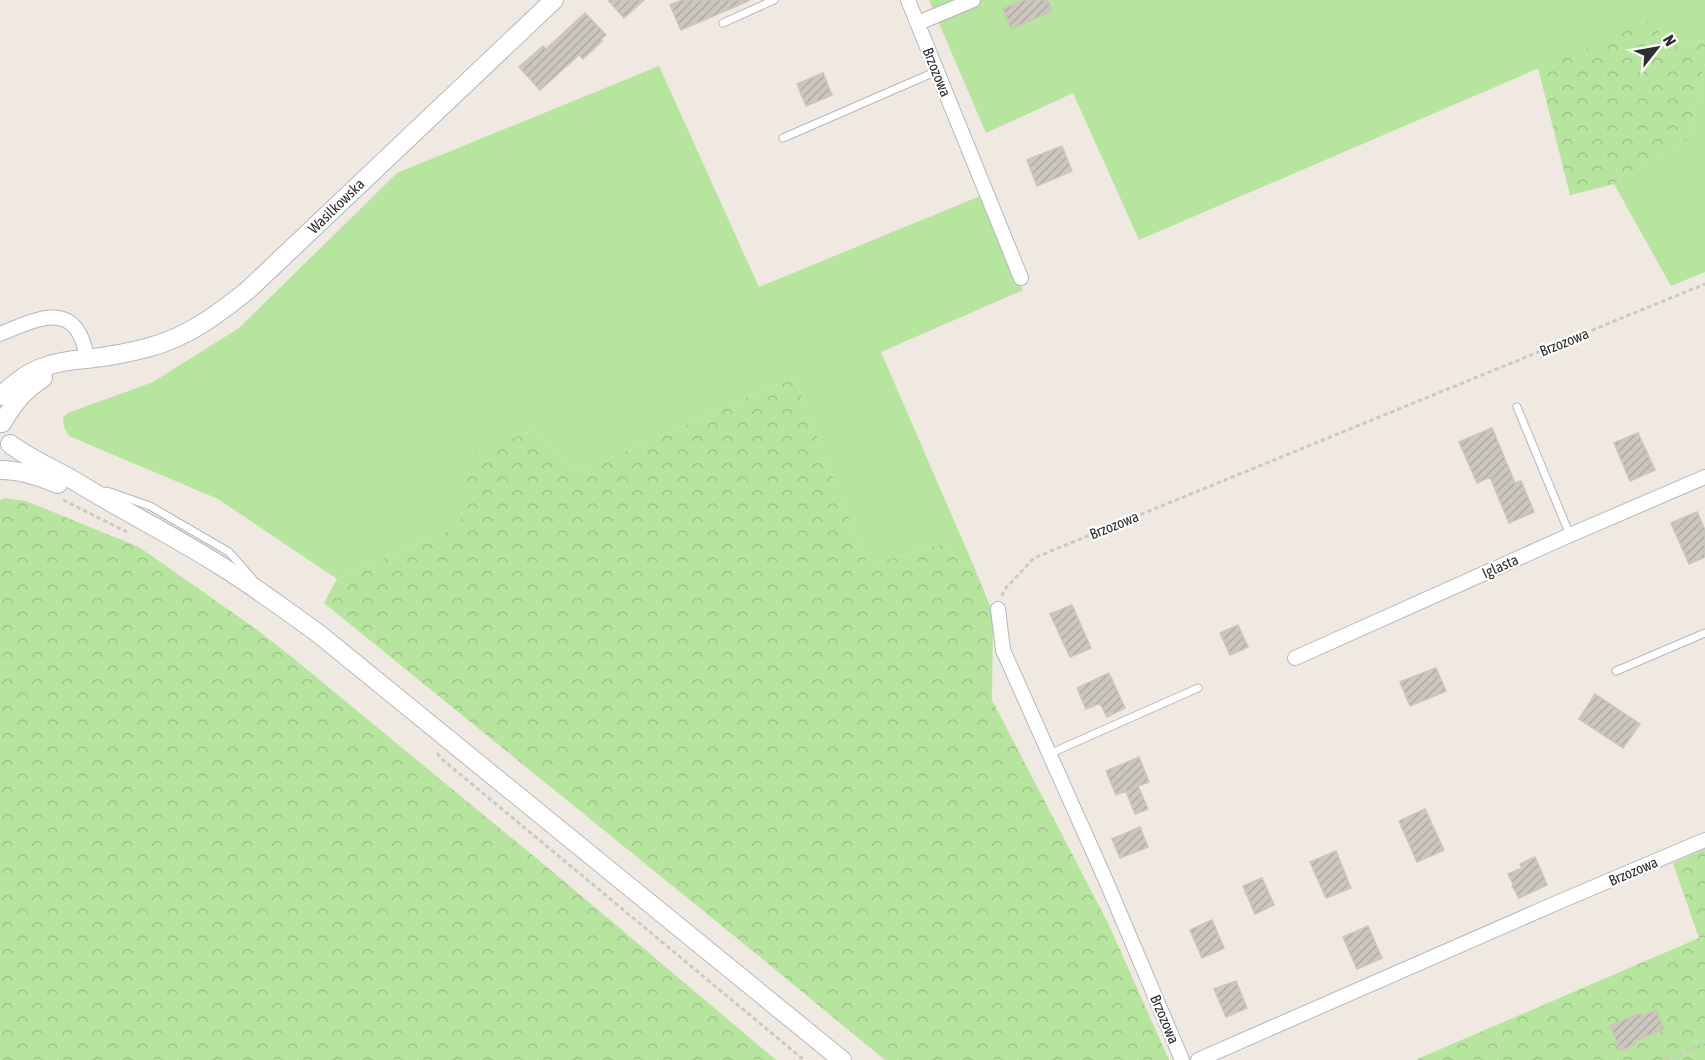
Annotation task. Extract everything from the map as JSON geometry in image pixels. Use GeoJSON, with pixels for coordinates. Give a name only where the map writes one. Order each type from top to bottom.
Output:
{"type":"FeatureCollection","features":[{"type":"Feature","properties":{"kind":"main road","name":"Wasilkowska"},"geometry":{"type":"LineString","coordinates":[[0,396],[19,379],[41,368],[72,359],[87,359],[149,347],[196,328],[220,313],[248,290],[554,0]]}},
{"type":"Feature","properties":{"kind":"main road","name":"Wasilkowska"},"geometry":{"type":"LineString","coordinates":[[1,422],[28,388],[46,376],[75,367],[87,359]]}},
{"type":"Feature","properties":{"kind":"main road"},"geometry":{"type":"LineString","coordinates":[[1,422],[8,432],[10,444],[9,454],[0,470],[15,470],[105,500]]}},
{"type":"Feature","properties":{"kind":"main road"},"geometry":{"type":"LineString","coordinates":[[10,444],[22,453],[220,565],[319,634],[842,1060]]}},
{"type":"Feature","properties":{"kind":"street","name":"Brzozowa"},"geometry":{"type":"LineString","coordinates":[[908,0],[1020,278]]}},
{"type":"Feature","properties":{"kind":"street"},"geometry":{"type":"LineString","coordinates":[[918,24],[973,0]]}},
{"type":"Feature","properties":{"kind":"street"},"geometry":{"type":"LineString","coordinates":[[0,334],[34,319],[47,317],[61,319],[72,324],[80,333],[87,359]]}},
{"type":"Feature","properties":{"kind":"street","name":"Iglasta"},"geometry":{"type":"LineString","coordinates":[[1295,658],[1705,477]]}},
{"type":"Feature","properties":{"kind":"street","name":"Brzozowa"},"geometry":{"type":"LineString","coordinates":[[998,609],[1003,650],[1107,883],[1182,1060]]}},
{"type":"Feature","properties":{"kind":"street","name":"Brzozowa"},"geometry":{"type":"LineString","coordinates":[[1198,1060],[1705,840]]}},
{"type":"Feature","properties":{"kind":"lane"},"geometry":{"type":"LineString","coordinates":[[723,23],[774,0]]}},
{"type":"Feature","properties":{"kind":"lane"},"geometry":{"type":"LineString","coordinates":[[783,138],[937,71]]}},
{"type":"Feature","properties":{"kind":"lane"},"geometry":{"type":"LineString","coordinates":[[1517,407],[1570,535]]}},
{"type":"Feature","properties":{"kind":"lane"},"geometry":{"type":"LineString","coordinates":[[87,489],[103,490],[150,506],[229,552],[270,598]]}},
{"type":"Feature","properties":{"kind":"lane"},"geometry":{"type":"LineString","coordinates":[[1616,671],[1705,633]]}},
{"type":"Feature","properties":{"kind":"lane"},"geometry":{"type":"LineString","coordinates":[[1049,754],[1198,688]]}},
{"type":"Feature","properties":{"kind":"path","name":"Brzozowa"},"geometry":{"type":"LineString","coordinates":[[998,609],[1004,590],[1034,558],[1705,284]]}},
{"type":"Feature","properties":{"kind":"path"},"geometry":{"type":"LineString","coordinates":[[62,499],[123,531],[132,533]]}},
{"type":"Feature","properties":{"kind":"path"},"geometry":{"type":"LineString","coordinates":[[436,752],[804,1060]]}},
{"type":"Feature","properties":{"kind":"path"},"geometry":{"type":"LineString","coordinates":[[1665,1060],[1705,1043]]}},
{"type":"Feature","properties":{"kind":"green space"},"geometry":{"type":"Polygon","coordinates":[[[929,0],[1705,0],[1705,40],[1657,50],[1658,17],[1139,240],[1073,93],[986,133],[929,0]]]}},
{"type":"Feature","properties":{"kind":"green space"},"geometry":{"type":"Polygon","coordinates":[[[1659,16],[1657,50],[1705,40],[1705,63],[1688,139],[1614,184],[1570,195],[1538,68],[1659,16]]]}},
{"type":"Feature","properties":{"kind":"green space"},"geometry":{"type":"Polygon","coordinates":[[[1705,63],[1705,272],[1671,286],[1614,184],[1688,139],[1705,63]]]}},
{"type":"Feature","properties":{"kind":"green space"},"geometry":{"type":"Polygon","coordinates":[[[659,66],[759,287],[980,196],[1023,290],[881,352],[978,576],[941,544],[868,565],[794,377],[576,473],[532,430],[469,457],[460,525],[337,579],[218,499],[69,436],[64,427],[63,417],[68,413],[153,382],[239,328],[397,173],[659,66]]]}},
{"type":"Feature","properties":{"kind":"green space"},"geometry":{"type":"Polygon","coordinates":[[[794,377],[868,565],[941,544],[978,576],[993,613],[992,700],[1108,923],[1169,1060],[885,1060],[324,603],[337,579],[460,525],[468,457],[532,430],[576,473],[794,377]]]}},
{"type":"Feature","properties":{"kind":"green space"},"geometry":{"type":"Polygon","coordinates":[[[5,498],[26,501],[139,547],[256,629],[559,877],[776,1060],[0,1060],[0,500],[5,498]]]}},
{"type":"Feature","properties":{"kind":"green space"},"geometry":{"type":"Polygon","coordinates":[[[1705,849],[1705,1060],[1415,1060],[1699,938],[1673,863],[1705,849]]]}},
{"type":"Feature","properties":{"kind":"building"},"geometry":{"type":"Polygon","coordinates":[[[608,0],[644,0],[624,18],[608,0]]]}},
{"type":"Feature","properties":{"kind":"building"},"geometry":{"type":"Polygon","coordinates":[[[682,0],[750,0],[681,30],[670,5],[682,0]]]}},
{"type":"Feature","properties":{"kind":"building"},"geometry":{"type":"Polygon","coordinates":[[[1024,0],[1048,0],[1052,11],[1011,29],[1003,9],[1024,0]]]}},
{"type":"Feature","properties":{"kind":"building"},"geometry":{"type":"Polygon","coordinates":[[[585,13],[606,35],[583,59],[579,55],[540,90],[519,67],[543,46],[546,49],[585,13]]]}},
{"type":"Feature","properties":{"kind":"building"},"geometry":{"type":"Polygon","coordinates":[[[823,73],[832,95],[806,106],[797,84],[823,73]]]}},
{"type":"Feature","properties":{"kind":"building"},"geometry":{"type":"Polygon","coordinates":[[[1062,146],[1072,171],[1037,186],[1027,160],[1062,146]]]}},
{"type":"Feature","properties":{"kind":"building"},"geometry":{"type":"Polygon","coordinates":[[[1492,428],[1515,483],[1521,481],[1534,512],[1509,523],[1490,477],[1477,483],[1459,442],[1492,428]]]}},
{"type":"Feature","properties":{"kind":"building"},"geometry":{"type":"Polygon","coordinates":[[[1638,433],[1655,470],[1630,481],[1614,443],[1638,433]]]}},
{"type":"Feature","properties":{"kind":"building"},"geometry":{"type":"Polygon","coordinates":[[[1697,512],[1705,530],[1705,557],[1689,564],[1671,523],[1697,512]]]}},
{"type":"Feature","properties":{"kind":"building"},"geometry":{"type":"Polygon","coordinates":[[[1072,605],[1091,648],[1070,657],[1050,614],[1072,605]]]}},
{"type":"Feature","properties":{"kind":"building"},"geometry":{"type":"Polygon","coordinates":[[[1238,625],[1248,647],[1230,655],[1220,633],[1238,625]]]}},
{"type":"Feature","properties":{"kind":"building"},"geometry":{"type":"Polygon","coordinates":[[[1436,668],[1446,691],[1410,706],[1400,682],[1436,668]]]}},
{"type":"Feature","properties":{"kind":"building"},"geometry":{"type":"Polygon","coordinates":[[[1109,673],[1125,708],[1107,717],[1100,703],[1086,709],[1077,688],[1109,673]]]}},
{"type":"Feature","properties":{"kind":"building"},"geometry":{"type":"Polygon","coordinates":[[[1595,694],[1640,724],[1623,748],[1579,719],[1595,694]]]}},
{"type":"Feature","properties":{"kind":"building"},"geometry":{"type":"Polygon","coordinates":[[[1139,757],[1149,782],[1138,786],[1148,809],[1135,814],[1126,791],[1116,795],[1106,771],[1139,757]]]}},
{"type":"Feature","properties":{"kind":"building"},"geometry":{"type":"Polygon","coordinates":[[[1425,809],[1444,850],[1417,862],[1399,821],[1425,809]]]}},
{"type":"Feature","properties":{"kind":"building"},"geometry":{"type":"Polygon","coordinates":[[[1140,827],[1148,847],[1120,858],[1112,839],[1140,827]]]}},
{"type":"Feature","properties":{"kind":"building"},"geometry":{"type":"Polygon","coordinates":[[[1336,851],[1351,888],[1326,898],[1310,862],[1336,851]]]}},
{"type":"Feature","properties":{"kind":"building"},"geometry":{"type":"Polygon","coordinates":[[[1535,857],[1547,885],[1519,898],[1508,874],[1522,868],[1520,864],[1535,857]]]}},
{"type":"Feature","properties":{"kind":"building"},"geometry":{"type":"Polygon","coordinates":[[[1262,878],[1274,905],[1255,914],[1243,886],[1262,878]]]}},
{"type":"Feature","properties":{"kind":"building"},"geometry":{"type":"Polygon","coordinates":[[[1212,920],[1224,948],[1202,958],[1190,930],[1212,920]]]}},
{"type":"Feature","properties":{"kind":"building"},"geometry":{"type":"Polygon","coordinates":[[[1368,926],[1382,958],[1357,969],[1343,937],[1368,926]]]}},
{"type":"Feature","properties":{"kind":"building"},"geometry":{"type":"Polygon","coordinates":[[[1236,981],[1247,1008],[1226,1017],[1214,989],[1236,981]]]}},
{"type":"Feature","properties":{"kind":"building"},"geometry":{"type":"Polygon","coordinates":[[[1656,1010],[1664,1029],[1634,1041],[1635,1044],[1620,1051],[1610,1026],[1641,1013],[1642,1016],[1656,1010]]]}}]}
